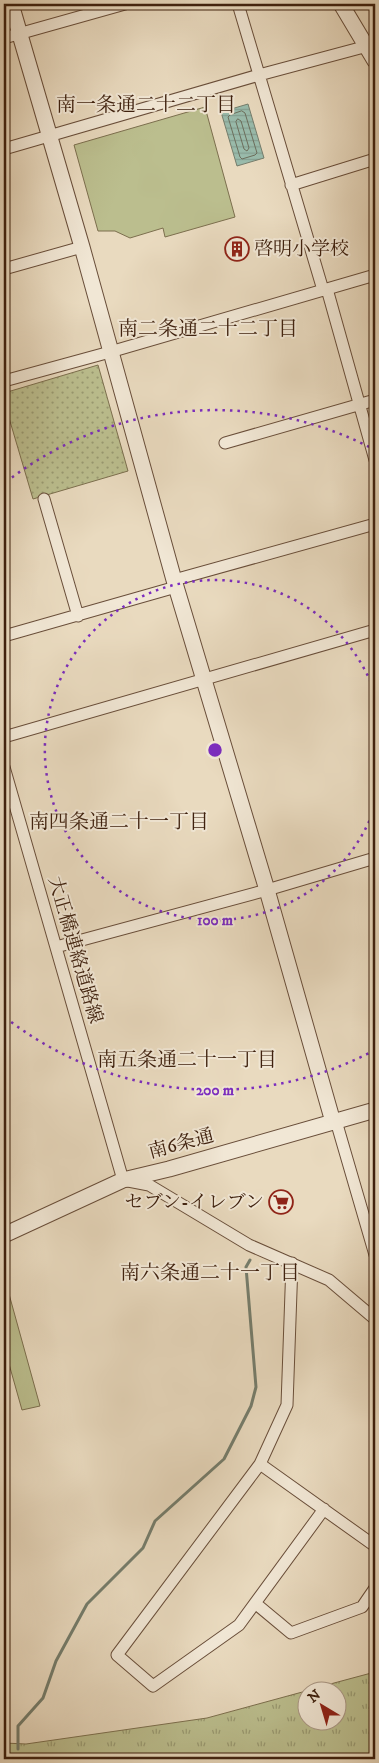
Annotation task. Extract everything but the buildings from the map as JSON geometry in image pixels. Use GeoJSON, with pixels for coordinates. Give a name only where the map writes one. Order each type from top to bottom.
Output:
{"type":"FeatureCollection","features":[{"type":"Feature","properties":{"kind":"street"},"geometry":{"type":"LineString","coordinates":[[11,4],[82,247],[175,584],[375,1255]]}},
{"type":"Feature","properties":{"kind":"street"},"geometry":{"type":"LineString","coordinates":[[4,38],[126,4]]}},
{"type":"Feature","properties":{"kind":"street"},"geometry":{"type":"LineString","coordinates":[[238,4],[375,460]]}},
{"type":"Feature","properties":{"kind":"street"},"geometry":{"type":"LineString","coordinates":[[342,4],[371,46],[375,61]]}},
{"type":"Feature","properties":{"kind":"street"},"geometry":{"type":"LineString","coordinates":[[4,149],[259,75],[371,46]]}},
{"type":"Feature","properties":{"kind":"street"},"geometry":{"type":"LineString","coordinates":[[291,184],[375,159]]}},
{"type":"Feature","properties":{"kind":"street"},"geometry":{"type":"LineString","coordinates":[[4,269],[82,247]]}},
{"type":"Feature","properties":{"kind":"street"},"geometry":{"type":"LineString","coordinates":[[4,381],[375,275]]}},
{"type":"Feature","properties":{"kind":"street"},"geometry":{"type":"LineString","coordinates":[[225,443],[375,400]]}},
{"type":"Feature","properties":{"kind":"street"},"geometry":{"type":"LineString","coordinates":[[44,499],[78,616]]}},
{"type":"Feature","properties":{"kind":"street"},"geometry":{"type":"LineString","coordinates":[[4,636],[78,616],[175,584],[375,524]]}},
{"type":"Feature","properties":{"kind":"street"},"geometry":{"type":"LineString","coordinates":[[4,737],[375,630]]}},
{"type":"Feature","properties":{"kind":"street","name":"大正橋連絡道路線"},"geometry":{"type":"LineString","coordinates":[[4,767],[123,1180]]}},
{"type":"Feature","properties":{"kind":"street"},"geometry":{"type":"LineString","coordinates":[[56,948],[375,858]]}},
{"type":"Feature","properties":{"kind":"street","name":"南6条通"},"geometry":{"type":"LineString","coordinates":[[4,1235],[123,1180],[375,1110]]}},
{"type":"Feature","properties":{"kind":"street"},"geometry":{"type":"LineString","coordinates":[[123,1180],[149,1185],[249,1245],[329,1280],[375,1319]]}},
{"type":"Feature","properties":{"kind":"street"},"geometry":{"type":"LineString","coordinates":[[292,1263],[287,1405],[260,1464],[116,1655],[153,1686],[239,1625],[324,1509]]}},
{"type":"Feature","properties":{"kind":"street"},"geometry":{"type":"LineString","coordinates":[[260,1464],[375,1546]]}},
{"type":"Feature","properties":{"kind":"street"},"geometry":{"type":"LineString","coordinates":[[255,1603],[292,1633],[362,1607],[375,1588]]}},
{"type":"Feature","properties":{"kind":"green space"},"geometry":{"type":"Polygon","coordinates":[[[205,107],[235,217],[165,237],[163,228],[130,238],[115,231],[98,231],[74,145],[205,107]]]}},
{"type":"Feature","properties":{"kind":"green space"},"geometry":{"type":"Polygon","coordinates":[[[98,365],[128,471],[33,499],[4,401],[4,393],[98,365]]]}},
{"type":"Feature","properties":{"kind":"green space"},"geometry":{"type":"Polygon","coordinates":[[[4,1276],[40,1406],[22,1410],[9,1364],[4,1365],[4,1276]]]}},
{"type":"Feature","properties":{"kind":"green space"},"geometry":{"type":"Polygon","coordinates":[[[375,1672],[375,1759],[4,1759],[4,1743],[26,1744],[207,1718],[296,1694],[296,1730],[346,1730],[345,1680],[375,1672]]]}},
{"type":"Feature","properties":{"kind":"water"},"geometry":{"type":"Polygon","coordinates":[[[248,104],[264,158],[237,166],[221,112],[248,104]]]}},
{"type":"Feature","properties":{"kind":"waterway"},"geometry":{"type":"LineString","coordinates":[[18,1749],[18,1726],[43,1698],[56,1661],[87,1604],[143,1548],[155,1521],[224,1459],[251,1406],[256,1387],[246,1267],[250,1260]]}},
{"type":"Feature","properties":{"kind":"place","name":"啓明小学校"},"geometry":{"type":"Point","coordinates":[237,249]}},
{"type":"Feature","properties":{"kind":"place","name":"セブン-イレブン"},"geometry":{"type":"Point","coordinates":[281,1202]}},
{"type":"Feature","properties":{"kind":"district","name":"南一条通二十二丁目"},"geometry":{"type":"Point","coordinates":[146,105]}},
{"type":"Feature","properties":{"kind":"district","name":"南二条通二十二丁目"},"geometry":{"type":"Point","coordinates":[208,329]}},
{"type":"Feature","properties":{"kind":"district","name":"南四条通二十一丁目"},"geometry":{"type":"Point","coordinates":[119,822]}},
{"type":"Feature","properties":{"kind":"district","name":"南五条通二十一丁目"},"geometry":{"type":"Point","coordinates":[187,1060]}},
{"type":"Feature","properties":{"kind":"district","name":"南六条通二十一丁目"},"geometry":{"type":"Point","coordinates":[210,1273]}}]}
